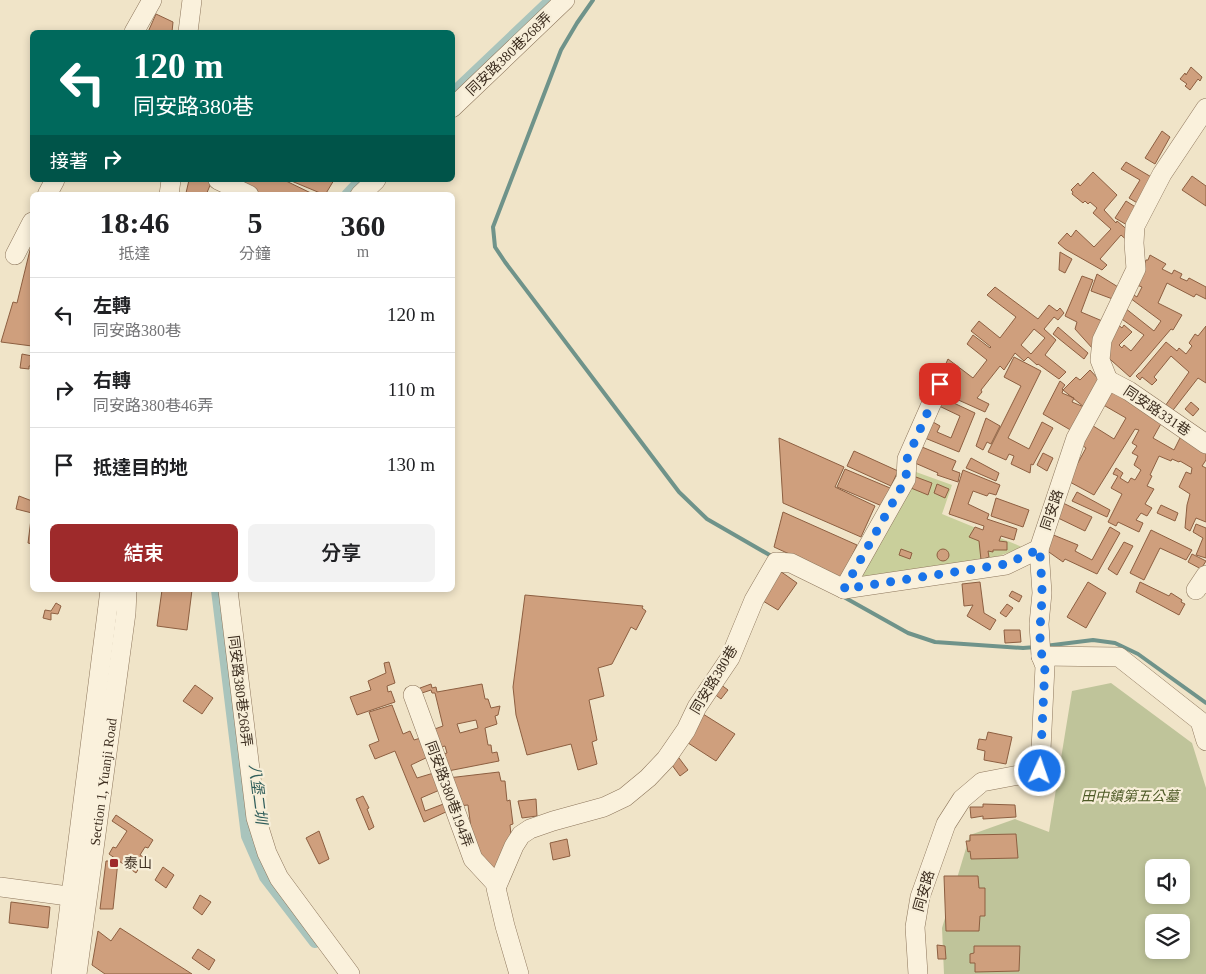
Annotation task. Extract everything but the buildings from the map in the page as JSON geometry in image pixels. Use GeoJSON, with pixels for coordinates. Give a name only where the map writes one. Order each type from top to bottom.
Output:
{"type":"FeatureCollection","features":[{"type":"Feature","properties":{"kind":"street"},"geometry":{"type":"LineString","coordinates":[[135,30],[152,0]]}},
{"type":"Feature","properties":{"kind":"street"},"geometry":{"type":"LineString","coordinates":[[188,30],[192,0]]}},
{"type":"Feature","properties":{"kind":"street","name":"同安路380巷268弄"},"geometry":{"type":"LineString","coordinates":[[455,105],[564,0]]}},
{"type":"Feature","properties":{"kind":"street"},"geometry":{"type":"LineString","coordinates":[[1108,380],[1100,360],[1102,340],[1136,269],[1135,226],[1162,174],[1206,108]]}},
{"type":"Feature","properties":{"kind":"street"},"geometry":{"type":"LineString","coordinates":[[222,182],[244,192]]}},
{"type":"Feature","properties":{"kind":"street"},"geometry":{"type":"LineString","coordinates":[[363,192],[374,182]]}},
{"type":"Feature","properties":{"kind":"street"},"geometry":{"type":"LineString","coordinates":[[15,255],[30,226]]}},
{"type":"Feature","properties":{"kind":"street","name":"同安路331巷"},"geometry":{"type":"LineString","coordinates":[[1108,380],[1129,391],[1206,444]]}},
{"type":"Feature","properties":{"kind":"street","name":"同安路"},"geometry":{"type":"LineString","coordinates":[[918,974],[915,927],[920,897],[946,824],[962,800],[982,782],[1040,771],[1045,666],[1041,656],[1039,624],[1042,593],[1040,549],[1076,438],[1108,380]]}},
{"type":"Feature","properties":{"kind":"street"},"geometry":{"type":"LineString","coordinates":[[844,589],[906,479],[907,459],[940,384]]}},
{"type":"Feature","properties":{"kind":"street"},"geometry":{"type":"LineString","coordinates":[[844,589],[1006,564],[1040,549]]}},
{"type":"Feature","properties":{"kind":"street","name":"同安路380巷"},"geometry":{"type":"LineString","coordinates":[[497,885],[514,846],[521,835],[530,829],[604,807],[625,797],[648,778],[666,759],[686,730],[697,707],[730,658],[754,600],[776,562],[791,563],[844,589]]}},
{"type":"Feature","properties":{"kind":"street","name":"Section 1, Yuanji Road"},"geometry":{"type":"LineString","coordinates":[[78,974],[79,898],[110,592]]}},
{"type":"Feature","properties":{"kind":"street","name":"Section 1, Yuanji Road"},"geometry":{"type":"LineString","coordinates":[[61,974],[79,898],[126,613],[127,592]]}},
{"type":"Feature","properties":{"kind":"street","name":"同安路380巷268弄"},"geometry":{"type":"LineString","coordinates":[[228,592],[256,818],[267,853],[279,878],[350,974]]}},
{"type":"Feature","properties":{"kind":"street"},"geometry":{"type":"LineString","coordinates":[[1041,656],[1119,657],[1200,721],[1206,741]]}},
{"type":"Feature","properties":{"kind":"street","name":"同安路380巷194弄"},"geometry":{"type":"LineString","coordinates":[[413,695],[473,859],[497,885]]}},
{"type":"Feature","properties":{"kind":"street"},"geometry":{"type":"LineString","coordinates":[[497,885],[496,888],[505,926],[519,974]]}},
{"type":"Feature","properties":{"kind":"street"},"geometry":{"type":"LineString","coordinates":[[0,887],[79,898]]}},
{"type":"Feature","properties":{"kind":"green space"},"geometry":{"type":"Polygon","coordinates":[[[916,472],[952,485],[942,514],[1022,547],[962,565],[856,581],[916,472]]]}},
{"type":"Feature","properties":{"kind":"green space","name":"田中鎮第五公墓"},"geometry":{"type":"Polygon","coordinates":[[[1111,683],[1192,743],[1206,788],[1206,974],[944,974],[942,928],[970,835],[1015,819],[1049,832],[1072,691],[1111,683]]]}},
{"type":"Feature","properties":{"kind":"waterway","name":"八堡二圳"},"geometry":{"type":"LineString","coordinates":[[455,91],[551,0]]}},
{"type":"Feature","properties":{"kind":"waterway"},"geometry":{"type":"LineString","coordinates":[[593,0],[561,50],[493,227],[495,247],[679,492],[707,519],[773,557]]}},
{"type":"Feature","properties":{"kind":"waterway","name":"八堡二圳"},"geometry":{"type":"LineString","coordinates":[[350,192],[359,182]]}},
{"type":"Feature","properties":{"kind":"waterway","name":"八堡二圳"},"geometry":{"type":"LineString","coordinates":[[217,592],[247,836],[265,877],[315,942]]}},
{"type":"Feature","properties":{"kind":"waterway"},"geometry":{"type":"LineString","coordinates":[[842,596],[908,633],[935,642],[1023,648],[1036,647]]}},
{"type":"Feature","properties":{"kind":"waterway"},"geometry":{"type":"LineString","coordinates":[[1045,646],[1093,640],[1115,643],[1138,654],[1206,703]]}},
{"type":"Feature","properties":{"kind":"place","name":"泰山"},"geometry":{"type":"Point","coordinates":[114,863]}},
{"type":"Feature","properties":{"kind":"route"},"geometry":{"type":"LineString","coordinates":[[940,384],[920,425],[907,459],[906,479],[844,589],[1006,564],[1040,549],[1042,593],[1039,624],[1041,656],[1045,666],[1040,771]]}}]}
